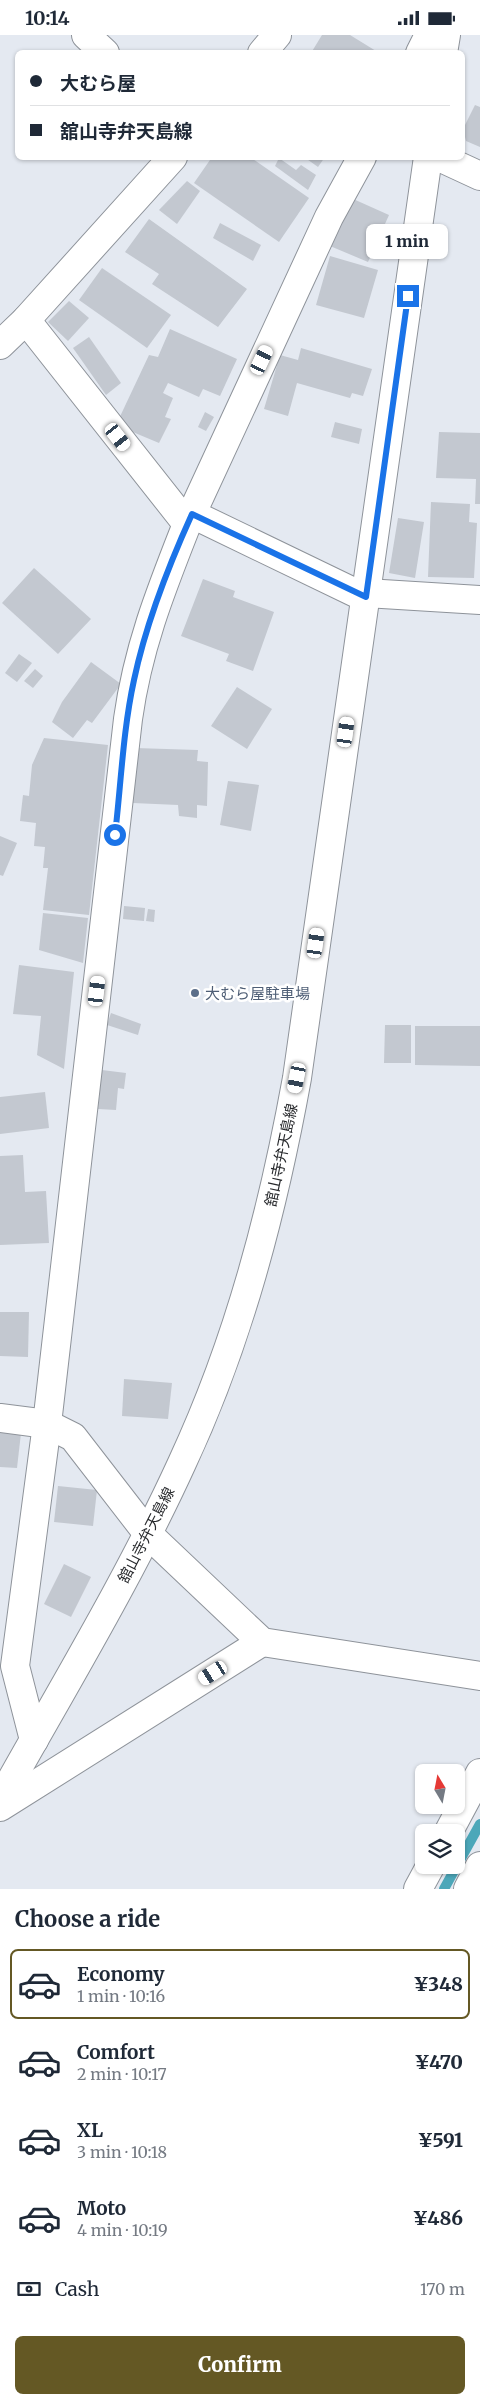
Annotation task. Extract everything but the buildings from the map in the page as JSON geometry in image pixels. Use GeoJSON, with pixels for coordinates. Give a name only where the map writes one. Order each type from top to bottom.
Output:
{"type":"FeatureCollection","features":[{"type":"Feature","properties":{"kind":"street"},"geometry":{"type":"LineString","coordinates":[[86,35],[101,50]]}},
{"type":"Feature","properties":{"kind":"street"},"geometry":{"type":"LineString","coordinates":[[264,50],[277,35]]}},
{"type":"Feature","properties":{"kind":"street"},"geometry":{"type":"LineString","coordinates":[[422,50],[429,35]]}},
{"type":"Feature","properties":{"kind":"street"},"geometry":{"type":"LineString","coordinates":[[444,50],[446,35]]}},
{"type":"Feature","properties":{"kind":"street"},"geometry":{"type":"LineString","coordinates":[[0,345],[26,320],[170,160]]}},
{"type":"Feature","properties":{"kind":"street"},"geometry":{"type":"LineString","coordinates":[[34,1740],[15,1666],[47,1424],[134,681],[154,609],[189,519],[329,217],[360,160]]}},
{"type":"Feature","properties":{"kind":"street","name":"舘山寺弁天島線"},"geometry":{"type":"LineString","coordinates":[[0,1800],[148,1533],[186,1453],[214,1387],[241,1312],[264,1235],[283,1157],[297,1078],[428,160]]}},
{"type":"Feature","properties":{"kind":"street"},"geometry":{"type":"LineString","coordinates":[[445,160],[480,176]]}},
{"type":"Feature","properties":{"kind":"street"},"geometry":{"type":"LineString","coordinates":[[26,320],[189,519],[366,595],[480,600]]}},
{"type":"Feature","properties":{"kind":"street"},"geometry":{"type":"LineString","coordinates":[[0,1418],[47,1424],[72,1437],[148,1533],[262,1642],[480,1676]]}},
{"type":"Feature","properties":{"kind":"street"},"geometry":{"type":"LineString","coordinates":[[0,1807],[262,1642]]}},
{"type":"Feature","properties":{"kind":"street"},"geometry":{"type":"LineString","coordinates":[[453,1824],[480,1773]]}},
{"type":"Feature","properties":{"kind":"street"},"geometry":{"type":"LineString","coordinates":[[468,1889],[480,1866]]}},
{"type":"Feature","properties":{"kind":"street"},"geometry":{"type":"LineString","coordinates":[[418,1889],[426,1874]]}},
{"type":"Feature","properties":{"kind":"waterway"},"geometry":{"type":"LineString","coordinates":[[444,1889],[480,1824]]}},
{"type":"Feature","properties":{"kind":"place","name":"大むら屋駐車場"},"geometry":{"type":"Point","coordinates":[195,993]}},
{"type":"Feature","properties":{"kind":"route"},"geometry":{"type":"LineString","coordinates":[[115,835],[128,719],[142,645],[154,609],[192,514],[366,597],[408,296]]}}]}
